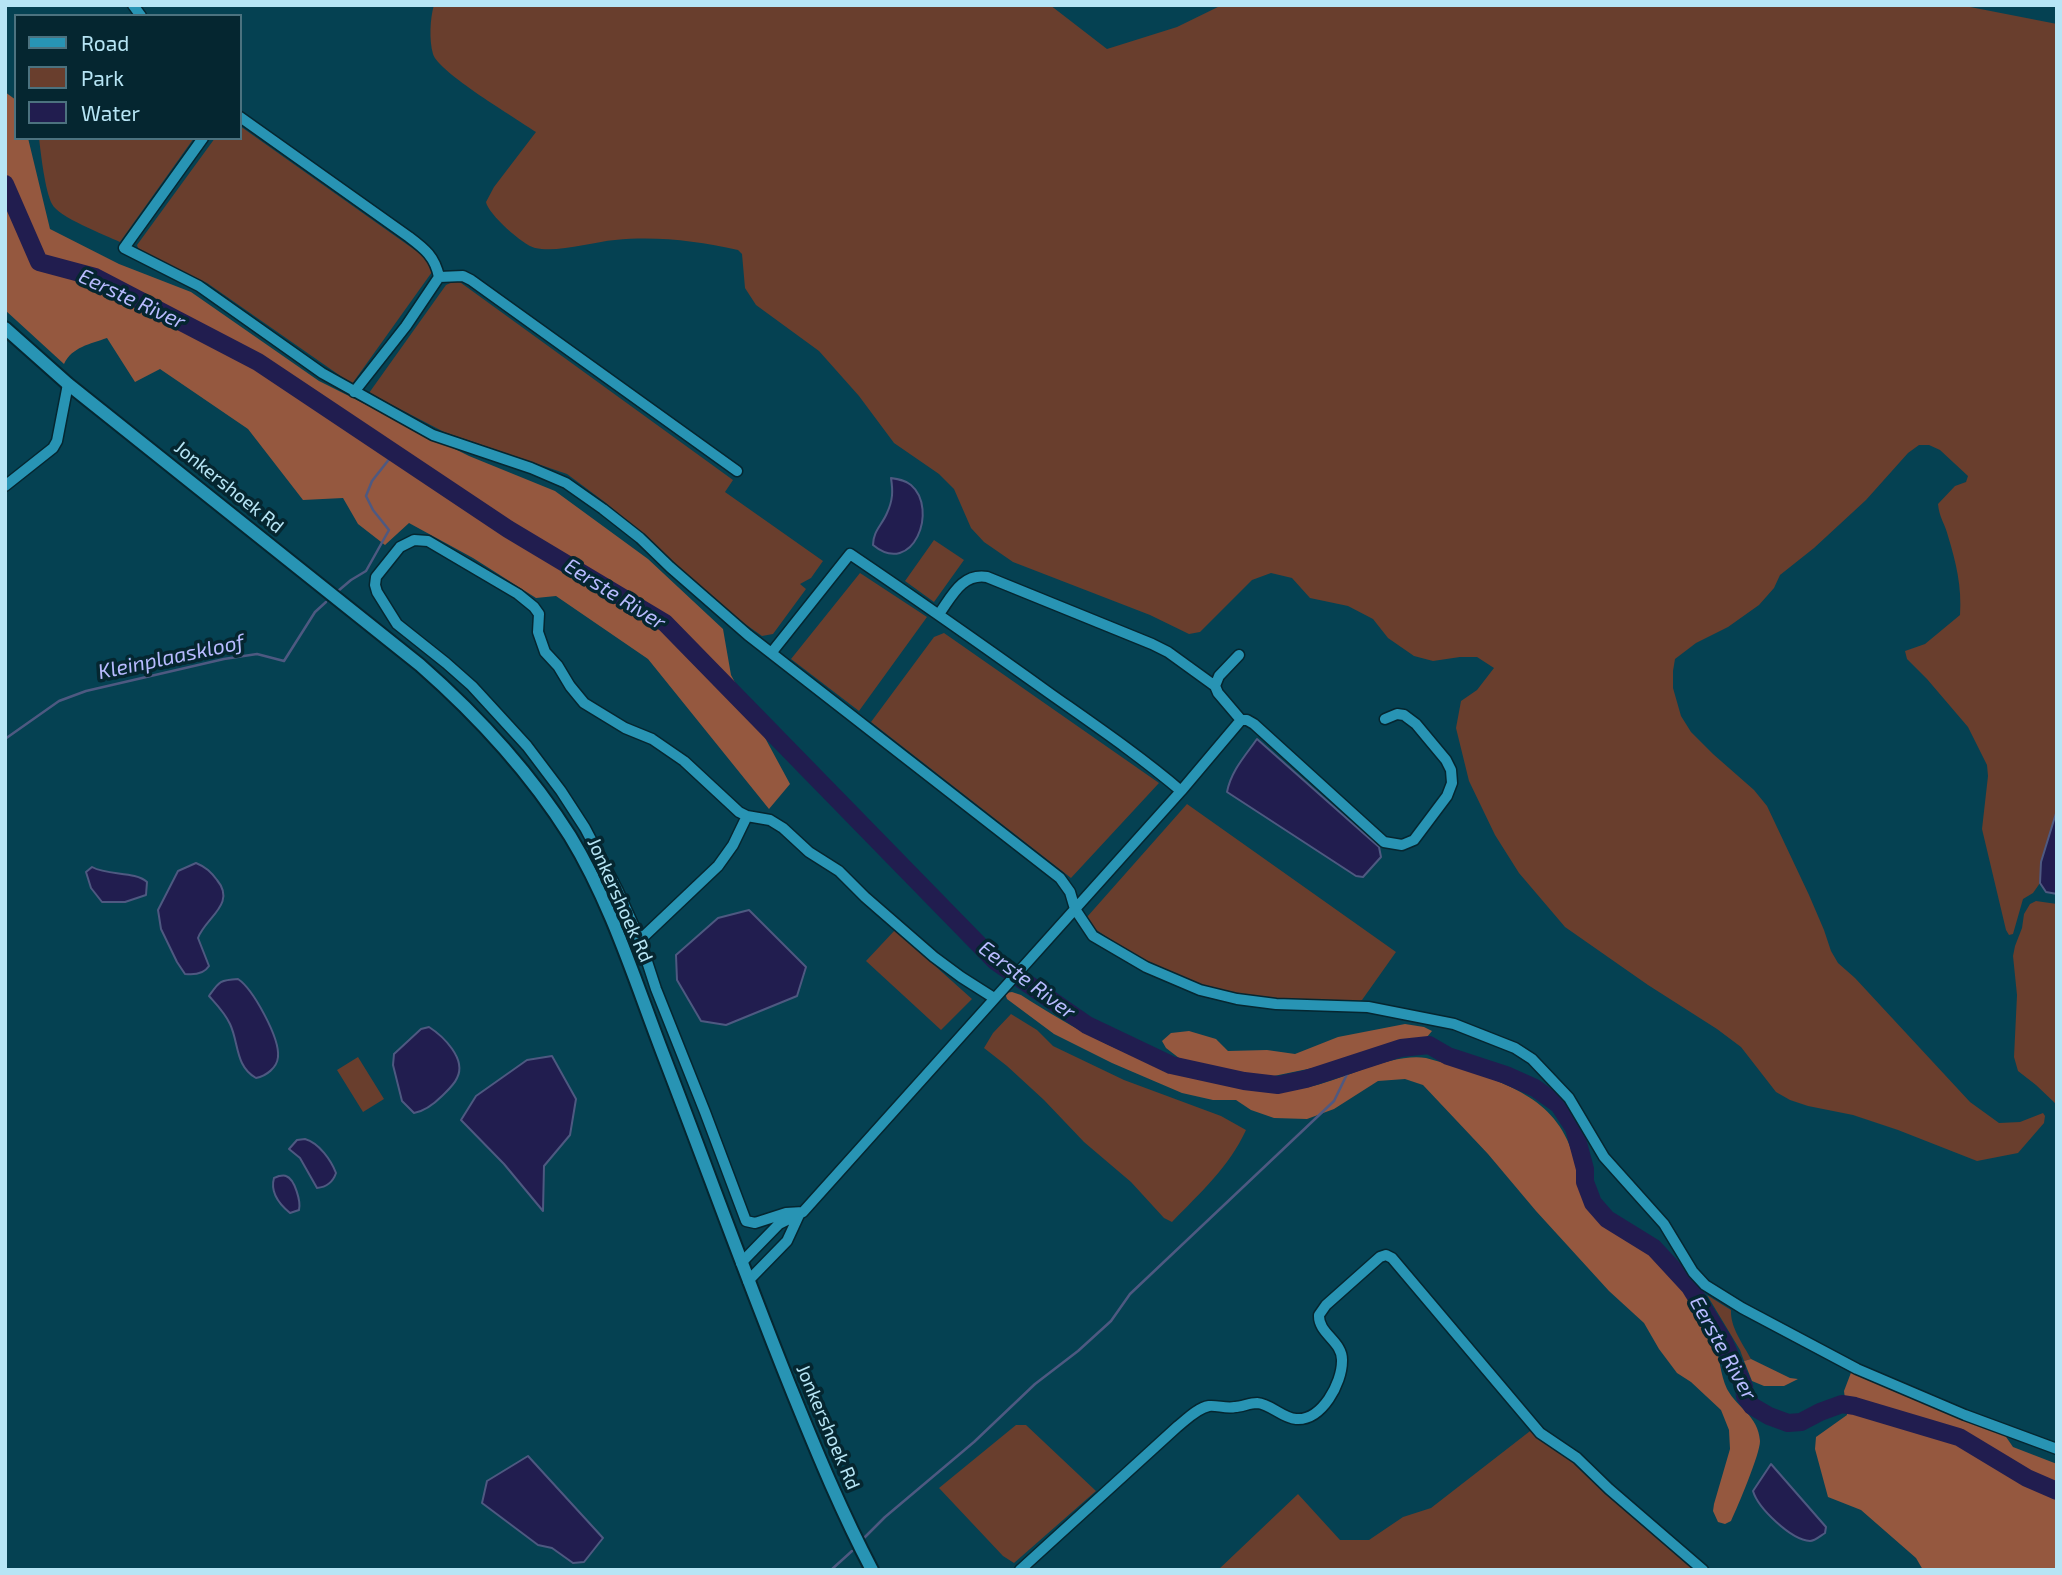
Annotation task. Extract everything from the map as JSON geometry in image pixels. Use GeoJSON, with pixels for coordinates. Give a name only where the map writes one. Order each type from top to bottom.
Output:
{"type":"FeatureCollection","features":[{"type":"Feature","properties":{"kind":"street"},"geometry":{"type":"LineString","coordinates":[[242,118],[426,250],[435,260],[439,277],[406,326],[354,392]]}},
{"type":"Feature","properties":{"kind":"street"},"geometry":{"type":"LineString","coordinates":[[202,140],[124,248],[199,286],[310,365],[354,392],[433,435],[518,463],[566,483],[603,509],[640,538],[716,609],[1060,878],[1070,892],[1075,909],[1088,930],[1099,940],[1146,967],[1200,990],[1237,999],[1276,1004],[1368,1007],[1454,1024],[1515,1048],[1532,1059],[1569,1098],[1604,1157],[1664,1224],[1693,1272],[1705,1285],[1742,1308],[1857,1368],[1965,1415],[2057,1449]]}},
{"type":"Feature","properties":{"kind":"street"},"geometry":{"type":"LineString","coordinates":[[439,277],[463,276],[471,280],[737,471]]}},
{"type":"Feature","properties":{"kind":"street","name":"Jonkershoek Rd"},"geometry":{"type":"LineString","coordinates":[[8,333],[68,384],[421,665],[507,750],[537,788],[570,837],[599,891],[825,1475],[872,1570]]}},
{"type":"Feature","properties":{"kind":"street"},"geometry":{"type":"LineString","coordinates":[[5,485],[57,442],[68,384]]}},
{"type":"Feature","properties":{"kind":"street"},"geometry":{"type":"LineString","coordinates":[[801,1214],[786,1213],[755,1223],[746,1221],[656,989],[640,940],[585,828],[527,746],[472,687],[392,619],[375,585],[376,577],[390,558],[407,542],[419,539],[428,541],[526,600],[539,614],[538,632],[545,652],[584,703],[625,728],[652,738],[684,761],[739,813],[769,820],[783,828],[809,852],[839,872],[934,957],[994,998]]}},
{"type":"Feature","properties":{"kind":"street"},"geometry":{"type":"LineString","coordinates":[[772,652],[850,554],[1149,764],[1181,791]]}},
{"type":"Feature","properties":{"kind":"street"},"geometry":{"type":"LineString","coordinates":[[939,614],[961,582],[973,576],[987,577],[1152,643],[1215,686],[1218,694],[1241,720],[1254,724],[1384,842],[1402,845],[1414,840],[1447,796],[1452,783],[1451,770],[1446,760],[1407,717],[1397,714],[1385,719]]}},
{"type":"Feature","properties":{"kind":"street"},"geometry":{"type":"LineString","coordinates":[[1215,686],[1219,676],[1239,655]]}},
{"type":"Feature","properties":{"kind":"street"},"geometry":{"type":"LineString","coordinates":[[748,1281],[787,1241],[801,1214],[1181,791],[1241,720]]}},
{"type":"Feature","properties":{"kind":"street"},"geometry":{"type":"LineString","coordinates":[[640,940],[718,866],[733,845],[747,816]]}},
{"type":"Feature","properties":{"kind":"street"},"geometry":{"type":"LineString","coordinates":[[741,1263],[779,1224],[801,1214]]}},
{"type":"Feature","properties":{"kind":"street"},"geometry":{"type":"LineString","coordinates":[[1020,1570],[1177,1427],[1202,1408],[1258,1403],[1297,1419],[1312,1416],[1319,1411],[1329,1399],[1341,1372],[1342,1363],[1339,1346],[1322,1327],[1319,1315],[1326,1305],[1380,1257],[1386,1255],[1392,1258],[1540,1433],[1577,1458],[1703,1570]]}},
{"type":"Feature","properties":{"kind":"green space"},"geometry":{"type":"Polygon","coordinates":[[[434,5],[1050,5],[1107,49],[1177,27],[1222,5],[1960,5],[2057,24],[2057,810],[2041,862],[2040,883],[2033,893],[2023,899],[2013,934],[2009,935],[2006,930],[1982,829],[1987,765],[1968,727],[1907,659],[1905,651],[1925,644],[1960,615],[1956,565],[1938,504],[1955,486],[1966,482],[1968,476],[1940,450],[1929,445],[1919,445],[1908,453],[1866,500],[1780,575],[1774,588],[1759,605],[1728,627],[1696,643],[1675,659],[1673,671],[1673,688],[1681,716],[1691,732],[1754,790],[1767,806],[1838,963],[1970,1102],[1999,1123],[2020,1122],[2043,1113],[2044,1123],[2018,1153],[1977,1161],[1853,1115],[1790,1100],[1776,1092],[1741,1047],[1565,927],[1519,873],[1495,835],[1469,781],[1456,728],[1461,701],[1477,690],[1494,668],[1477,657],[1433,661],[1414,656],[1388,638],[1373,619],[1348,606],[1310,598],[1292,578],[1271,573],[1252,580],[1200,632],[1189,634],[1150,615],[1013,562],[984,542],[971,528],[954,489],[939,474],[894,443],[859,396],[819,351],[756,305],[745,288],[742,254],[738,250],[662,239],[615,240],[554,249],[530,246],[499,221],[486,202],[494,187],[536,132],[463,83],[438,62],[431,42],[434,5]]]}},
{"type":"Feature","properties":{"kind":"green space"},"geometry":{"type":"Polygon","coordinates":[[[242,127],[429,260],[432,272],[352,384],[207,283],[139,251],[137,245],[214,140],[242,140],[242,127]]]}},
{"type":"Feature","properties":{"kind":"green space"},"geometry":{"type":"Polygon","coordinates":[[[39,140],[193,140],[120,242],[72,220],[56,209],[45,181],[39,140]]]}},
{"type":"Feature","properties":{"kind":"green space"},"geometry":{"type":"Polygon","coordinates":[[[457,280],[733,480],[725,492],[823,561],[811,578],[800,584],[806,589],[773,634],[762,636],[721,607],[656,545],[567,474],[444,432],[369,393],[446,285],[457,280]]]}},
{"type":"Feature","properties":{"kind":"green space"},"geometry":{"type":"Polygon","coordinates":[[[934,540],[964,560],[934,602],[905,581],[934,540]]]}},
{"type":"Feature","properties":{"kind":"green space"},"geometry":{"type":"Polygon","coordinates":[[[860,573],[927,617],[859,711],[791,659],[860,573]]]}},
{"type":"Feature","properties":{"kind":"green space"},"geometry":{"type":"Polygon","coordinates":[[[944,633],[1159,783],[1071,878],[871,722],[934,637],[944,633]]]}},
{"type":"Feature","properties":{"kind":"green space"},"geometry":{"type":"Polygon","coordinates":[[[1187,804],[1396,952],[1362,1000],[1280,999],[1249,996],[1214,988],[1158,967],[1088,924],[1087,917],[1187,804]]]}},
{"type":"Feature","properties":{"kind":"green space"},"geometry":{"type":"Polygon","coordinates":[[[2036,901],[2057,904],[2057,1105],[2018,1071],[2014,1057],[2017,995],[2013,956],[2024,914],[2030,904],[2036,901]]]}},
{"type":"Feature","properties":{"kind":"green space"},"geometry":{"type":"Polygon","coordinates":[[[895,930],[972,999],[941,1030],[866,961],[895,930]]]}},
{"type":"Feature","properties":{"kind":"green space"},"geometry":{"type":"Polygon","coordinates":[[[1011,1014],[1037,1030],[1053,1046],[1124,1080],[1221,1116],[1246,1130],[1222,1168],[1172,1222],[1164,1218],[1131,1182],[1084,1142],[1044,1100],[984,1048],[993,1033],[1011,1014]]]}},
{"type":"Feature","properties":{"kind":"green space"},"geometry":{"type":"Polygon","coordinates":[[[358,1057],[384,1099],[363,1112],[337,1070],[358,1057]]]}},
{"type":"Feature","properties":{"kind":"green space"},"geometry":{"type":"Polygon","coordinates":[[[1707,1295],[1731,1310],[1735,1329],[1751,1359],[1744,1361],[1707,1295]]]}},
{"type":"Feature","properties":{"kind":"green space"},"geometry":{"type":"Polygon","coordinates":[[[1016,1425],[1026,1425],[1096,1491],[1014,1563],[1003,1556],[939,1488],[1016,1425]]]}},
{"type":"Feature","properties":{"kind":"green space"},"geometry":{"type":"Polygon","coordinates":[[[1534,1428],[1566,1452],[1699,1570],[1218,1570],[1298,1494],[1340,1540],[1369,1540],[1403,1517],[1431,1508],[1534,1428]]]}},
{"type":"Feature","properties":{"kind":"shaded area"},"geometry":{"type":"Polygon","coordinates":[[[5,92],[14,99],[14,140],[28,140],[50,229],[119,264],[191,292],[319,381],[469,456],[555,491],[648,559],[723,629],[731,675],[790,784],[769,809],[648,659],[556,596],[536,598],[473,558],[409,523],[385,545],[358,524],[343,498],[303,500],[248,429],[160,369],[135,382],[107,338],[77,350],[64,364],[5,310],[5,92]]]}},
{"type":"Feature","properties":{"kind":"shaded area"},"geometry":{"type":"Polygon","coordinates":[[[1012,992],[1082,1032],[1125,1052],[1200,1079],[1277,1087],[1306,1087],[1399,1059],[1426,1058],[1490,1078],[1541,1106],[1565,1135],[1588,1208],[1607,1228],[1657,1261],[1690,1298],[1705,1320],[1715,1343],[1727,1389],[1756,1425],[1759,1448],[1731,1521],[1725,1524],[1718,1522],[1713,1511],[1730,1449],[1729,1430],[1721,1410],[1691,1382],[1677,1373],[1644,1323],[1609,1291],[1423,1085],[1405,1079],[1378,1081],[1334,1109],[1307,1119],[1274,1118],[1251,1110],[1236,1100],[1213,1100],[1182,1093],[1112,1063],[1054,1034],[1007,999],[1005,993],[1012,992]]]}},
{"type":"Feature","properties":{"kind":"shaded area"},"geometry":{"type":"Polygon","coordinates":[[[1405,1024],[1432,1031],[1427,1037],[1327,1065],[1269,1077],[1215,1070],[1179,1058],[1166,1048],[1162,1041],[1171,1033],[1189,1031],[1216,1039],[1228,1051],[1267,1050],[1295,1054],[1338,1037],[1405,1024]]]}},
{"type":"Feature","properties":{"kind":"shaded area"},"geometry":{"type":"Polygon","coordinates":[[[1751,1359],[1790,1378],[1798,1379],[1784,1386],[1764,1386],[1752,1381],[1744,1361],[1751,1359]]]}},
{"type":"Feature","properties":{"kind":"shaded area"},"geometry":{"type":"Polygon","coordinates":[[[1852,1370],[1952,1415],[2002,1431],[2013,1447],[2057,1464],[2057,1570],[1923,1570],[1916,1558],[1861,1510],[1828,1497],[1815,1449],[1816,1437],[1847,1415],[1844,1391],[1852,1370]]]}},
{"type":"Feature","properties":{"kind":"water"},"geometry":{"type":"Polygon","coordinates":[[[891,478],[911,485],[919,496],[922,509],[922,523],[917,536],[910,547],[900,553],[887,553],[873,545],[876,532],[890,504],[891,478]]]}},
{"type":"Feature","properties":{"kind":"water"},"geometry":{"type":"Polygon","coordinates":[[[1257,739],[1379,847],[1381,857],[1363,877],[1356,876],[1227,792],[1235,770],[1257,739]]]}},
{"type":"Feature","properties":{"kind":"water"},"geometry":{"type":"Polygon","coordinates":[[[2057,810],[2057,894],[2046,892],[2040,883],[2041,862],[2057,810]]]}},
{"type":"Feature","properties":{"kind":"water"},"geometry":{"type":"Polygon","coordinates":[[[196,863],[215,877],[223,896],[222,904],[198,938],[209,966],[198,973],[185,974],[161,929],[158,910],[178,871],[196,863]]]}},
{"type":"Feature","properties":{"kind":"water"},"geometry":{"type":"Polygon","coordinates":[[[92,867],[142,879],[147,882],[146,895],[125,902],[102,902],[91,888],[86,872],[92,867]]]}},
{"type":"Feature","properties":{"kind":"water"},"geometry":{"type":"Polygon","coordinates":[[[749,910],[806,967],[797,996],[726,1025],[701,1021],[677,980],[676,955],[718,918],[749,910]]]}},
{"type":"Feature","properties":{"kind":"water"},"geometry":{"type":"Polygon","coordinates":[[[238,979],[251,993],[264,1015],[277,1049],[278,1057],[273,1068],[256,1078],[244,1067],[230,1024],[209,996],[220,983],[238,979]]]}},
{"type":"Feature","properties":{"kind":"water"},"geometry":{"type":"Polygon","coordinates":[[[429,1027],[452,1049],[459,1063],[459,1071],[454,1083],[439,1099],[426,1109],[414,1113],[402,1101],[393,1065],[394,1054],[421,1029],[429,1027]]]}},
{"type":"Feature","properties":{"kind":"water"},"geometry":{"type":"Polygon","coordinates":[[[552,1056],[576,1099],[570,1135],[544,1166],[543,1211],[504,1164],[461,1120],[476,1096],[527,1060],[552,1056]]]}},
{"type":"Feature","properties":{"kind":"water"},"geometry":{"type":"Polygon","coordinates":[[[305,1139],[324,1153],[336,1173],[324,1186],[317,1188],[300,1158],[289,1149],[297,1140],[305,1139]]]}},
{"type":"Feature","properties":{"kind":"water"},"geometry":{"type":"Polygon","coordinates":[[[286,1176],[295,1186],[299,1210],[290,1213],[276,1197],[273,1183],[274,1178],[286,1176]]]}},
{"type":"Feature","properties":{"kind":"water"},"geometry":{"type":"Polygon","coordinates":[[[528,1456],[603,1538],[584,1562],[573,1563],[552,1548],[538,1545],[482,1503],[487,1481],[528,1456]]]}},
{"type":"Feature","properties":{"kind":"water"},"geometry":{"type":"Polygon","coordinates":[[[1771,1464],[1826,1527],[1825,1533],[1812,1541],[1802,1539],[1776,1522],[1761,1506],[1753,1491],[1771,1464]]]}},
{"type":"Feature","properties":{"kind":"waterway","name":"Eerste River"},"geometry":{"type":"LineString","coordinates":[[5,184],[39,262],[95,277],[258,362],[508,529],[665,623],[995,961],[1087,1025],[1171,1065],[1244,1081],[1278,1085],[1306,1079],[1401,1048],[1429,1045],[1448,1056],[1506,1075],[1535,1088],[1559,1105],[1574,1128],[1585,1169],[1585,1182],[1593,1203],[1607,1219],[1654,1248],[1690,1287],[1724,1342],[1744,1387],[1745,1396],[1752,1406],[1788,1423],[1801,1422],[1842,1404],[1855,1406],[1959,1437],[2027,1478],[2057,1491]]}},
{"type":"Feature","properties":{"kind":"waterway","name":"Kleinplaaskloof"},"geometry":{"type":"LineString","coordinates":[[338,591],[366,571],[389,530],[366,496],[372,481],[394,453]]}},
{"type":"Feature","properties":{"kind":"waterway","name":"Kleinplaaskloof"},"geometry":{"type":"LineString","coordinates":[[5,739],[59,701],[86,691],[224,659],[257,654],[284,661],[315,612],[326,602]]}},
{"type":"Feature","properties":{"kind":"waterway"},"geometry":{"type":"LineString","coordinates":[[864,1538],[974,1442],[1035,1384],[1111,1321],[1130,1294],[1334,1101],[1351,1066]]}},
{"type":"Feature","properties":{"kind":"waterway"},"geometry":{"type":"LineString","coordinates":[[831,1570],[852,1551]]}}]}
